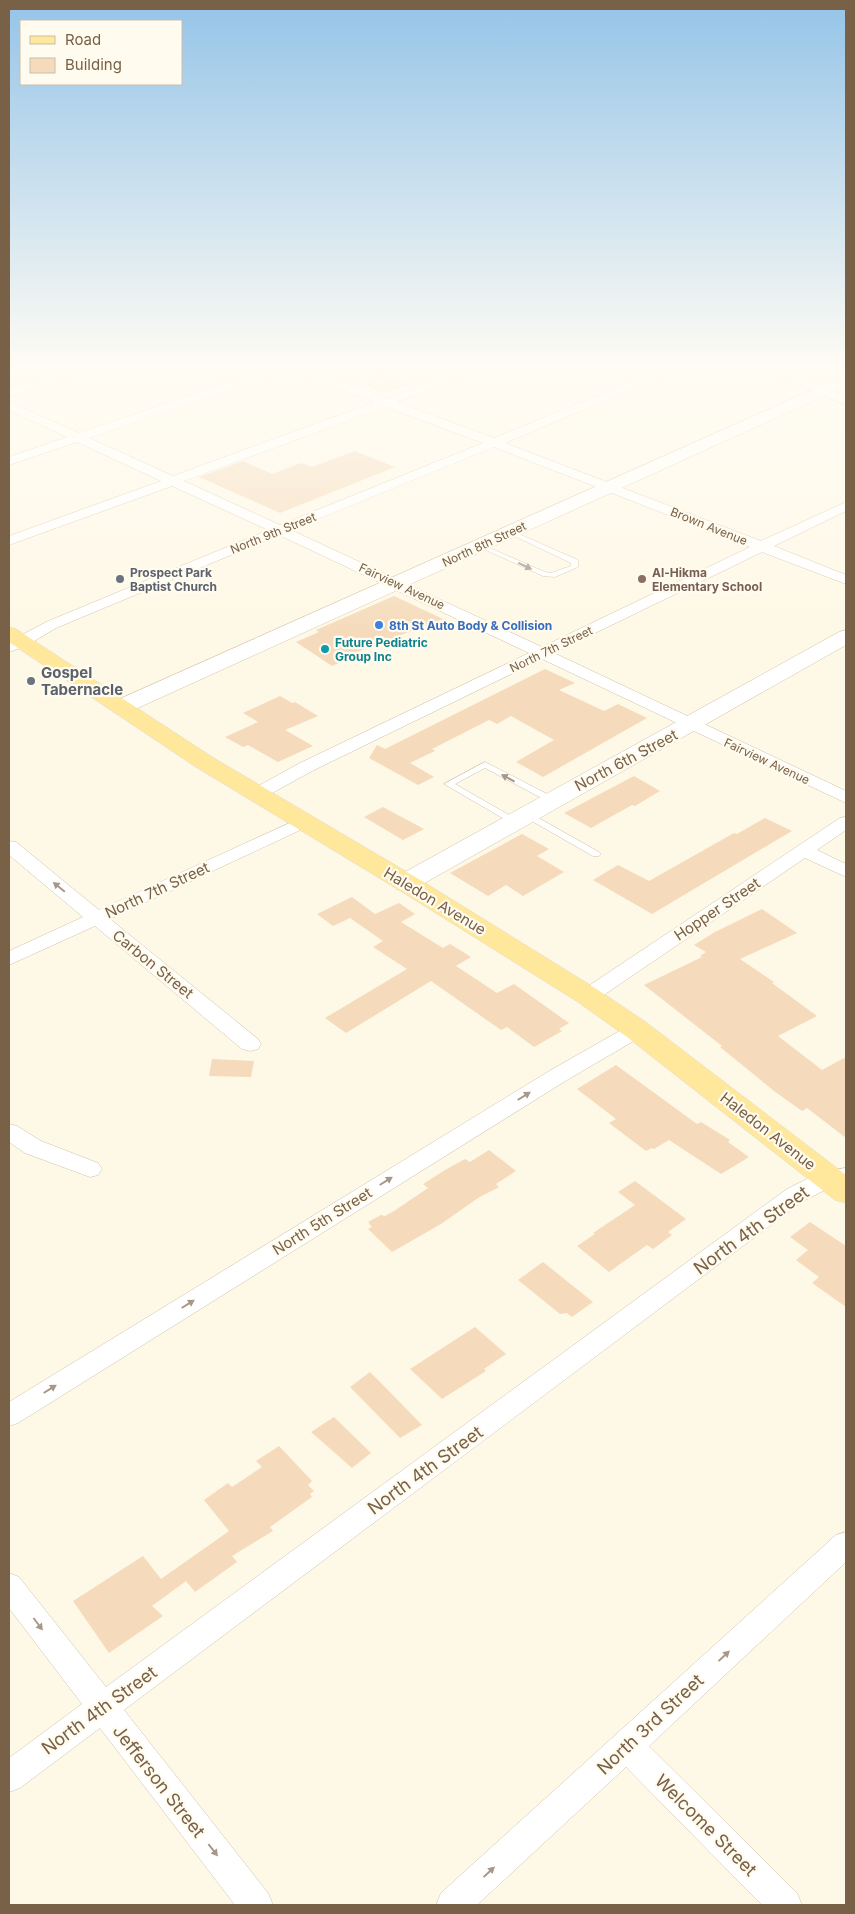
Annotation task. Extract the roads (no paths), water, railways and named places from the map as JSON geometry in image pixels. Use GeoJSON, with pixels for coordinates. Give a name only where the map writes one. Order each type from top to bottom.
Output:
{"type":"FeatureCollection","features":[{"type":"Feature","properties":{"kind":"main road","name":"Haledon Avenue"},"geometry":{"type":"LineString","coordinates":[[13,641],[257,794],[588,996],[637,1030],[840,1182]]}},
{"type":"Feature","properties":{"kind":"street"},"geometry":{"type":"LineString","coordinates":[[9,461],[23,456]]}},
{"type":"Feature","properties":{"kind":"street","name":"Fairview Avenue"},"geometry":{"type":"LineString","coordinates":[[118,456],[397,584],[846,798]]}},
{"type":"Feature","properties":{"kind":"street"},"geometry":{"type":"LineString","coordinates":[[9,541],[243,456]]}},
{"type":"Feature","properties":{"kind":"street","name":"North 9th Street"},"geometry":{"type":"LineString","coordinates":[[13,641],[461,456]]}},
{"type":"Feature","properties":{"kind":"street","name":"Brown Avenue"},"geometry":{"type":"LineString","coordinates":[[529,456],[846,580]]}},
{"type":"Feature","properties":{"kind":"street","name":"North 8th Street"},"geometry":{"type":"LineString","coordinates":[[120,707],[678,456]]}},
{"type":"Feature","properties":{"kind":"street","name":"North 7th Street"},"geometry":{"type":"LineString","coordinates":[[257,794],[306,767],[846,506]]}},
{"type":"Feature","properties":{"kind":"street","name":"North 6th Street"},"geometry":{"type":"LineString","coordinates":[[405,883],[519,817],[691,725],[846,636]]}},
{"type":"Feature","properties":{"kind":"street","name":"North 7th Street"},"geometry":{"type":"LineString","coordinates":[[9,959],[304,821]]}},
{"type":"Feature","properties":{"kind":"street","name":"Hopper Street"},"geometry":{"type":"LineString","coordinates":[[588,996],[846,822]]}},
{"type":"Feature","properties":{"kind":"street","name":"Carbon Street"},"geometry":{"type":"LineString","coordinates":[[9,846],[250,1044]]}},
{"type":"Feature","properties":{"kind":"street"},"geometry":{"type":"LineString","coordinates":[[804,850],[846,871]]}},
{"type":"Feature","properties":{"kind":"street","name":"North 5th Street"},"geometry":{"type":"LineString","coordinates":[[9,1415],[559,1074],[637,1030]]}},
{"type":"Feature","properties":{"kind":"street"},"geometry":{"type":"LineString","coordinates":[[9,1132],[33,1147],[90,1169]]}},
{"type":"Feature","properties":{"kind":"street","name":"North 4th Street"},"geometry":{"type":"LineString","coordinates":[[9,1777],[794,1195],[840,1182]]}},
{"type":"Feature","properties":{"kind":"street","name":"North 3rd Street"},"geometry":{"type":"LineString","coordinates":[[453,1905],[846,1544]]}},
{"type":"Feature","properties":{"kind":"street","name":"Jefferson Street"},"geometry":{"type":"LineString","coordinates":[[9,1586],[256,1905]]}},
{"type":"Feature","properties":{"kind":"street","name":"Welcome Street"},"geometry":{"type":"LineString","coordinates":[[626,1746],[784,1905]]}},
{"type":"Feature","properties":{"kind":"lane"},"geometry":{"type":"LineString","coordinates":[[481,546],[543,574],[552,575],[574,566],[575,562],[510,532]]}},
{"type":"Feature","properties":{"kind":"lane"},"geometry":{"type":"LineString","coordinates":[[552,800],[485,766],[448,784],[596,854]]}},
{"type":"Feature","properties":{"kind":"place","name":"Prospect Park Baptist Church"},"geometry":{"type":"Point","coordinates":[120,579]}},
{"type":"Feature","properties":{"kind":"place","name":"Al-Hikma Elementary School"},"geometry":{"type":"Point","coordinates":[642,579]}},
{"type":"Feature","properties":{"kind":"place","name":"8th St Auto Body & Collision"},"geometry":{"type":"Point","coordinates":[379,625]}},
{"type":"Feature","properties":{"kind":"place","name":"Future Pediatric Group Inc"},"geometry":{"type":"Point","coordinates":[325,649]}},
{"type":"Feature","properties":{"kind":"place","name":"Gospel Tabernacle"},"geometry":{"type":"Point","coordinates":[31,681]}}]}
